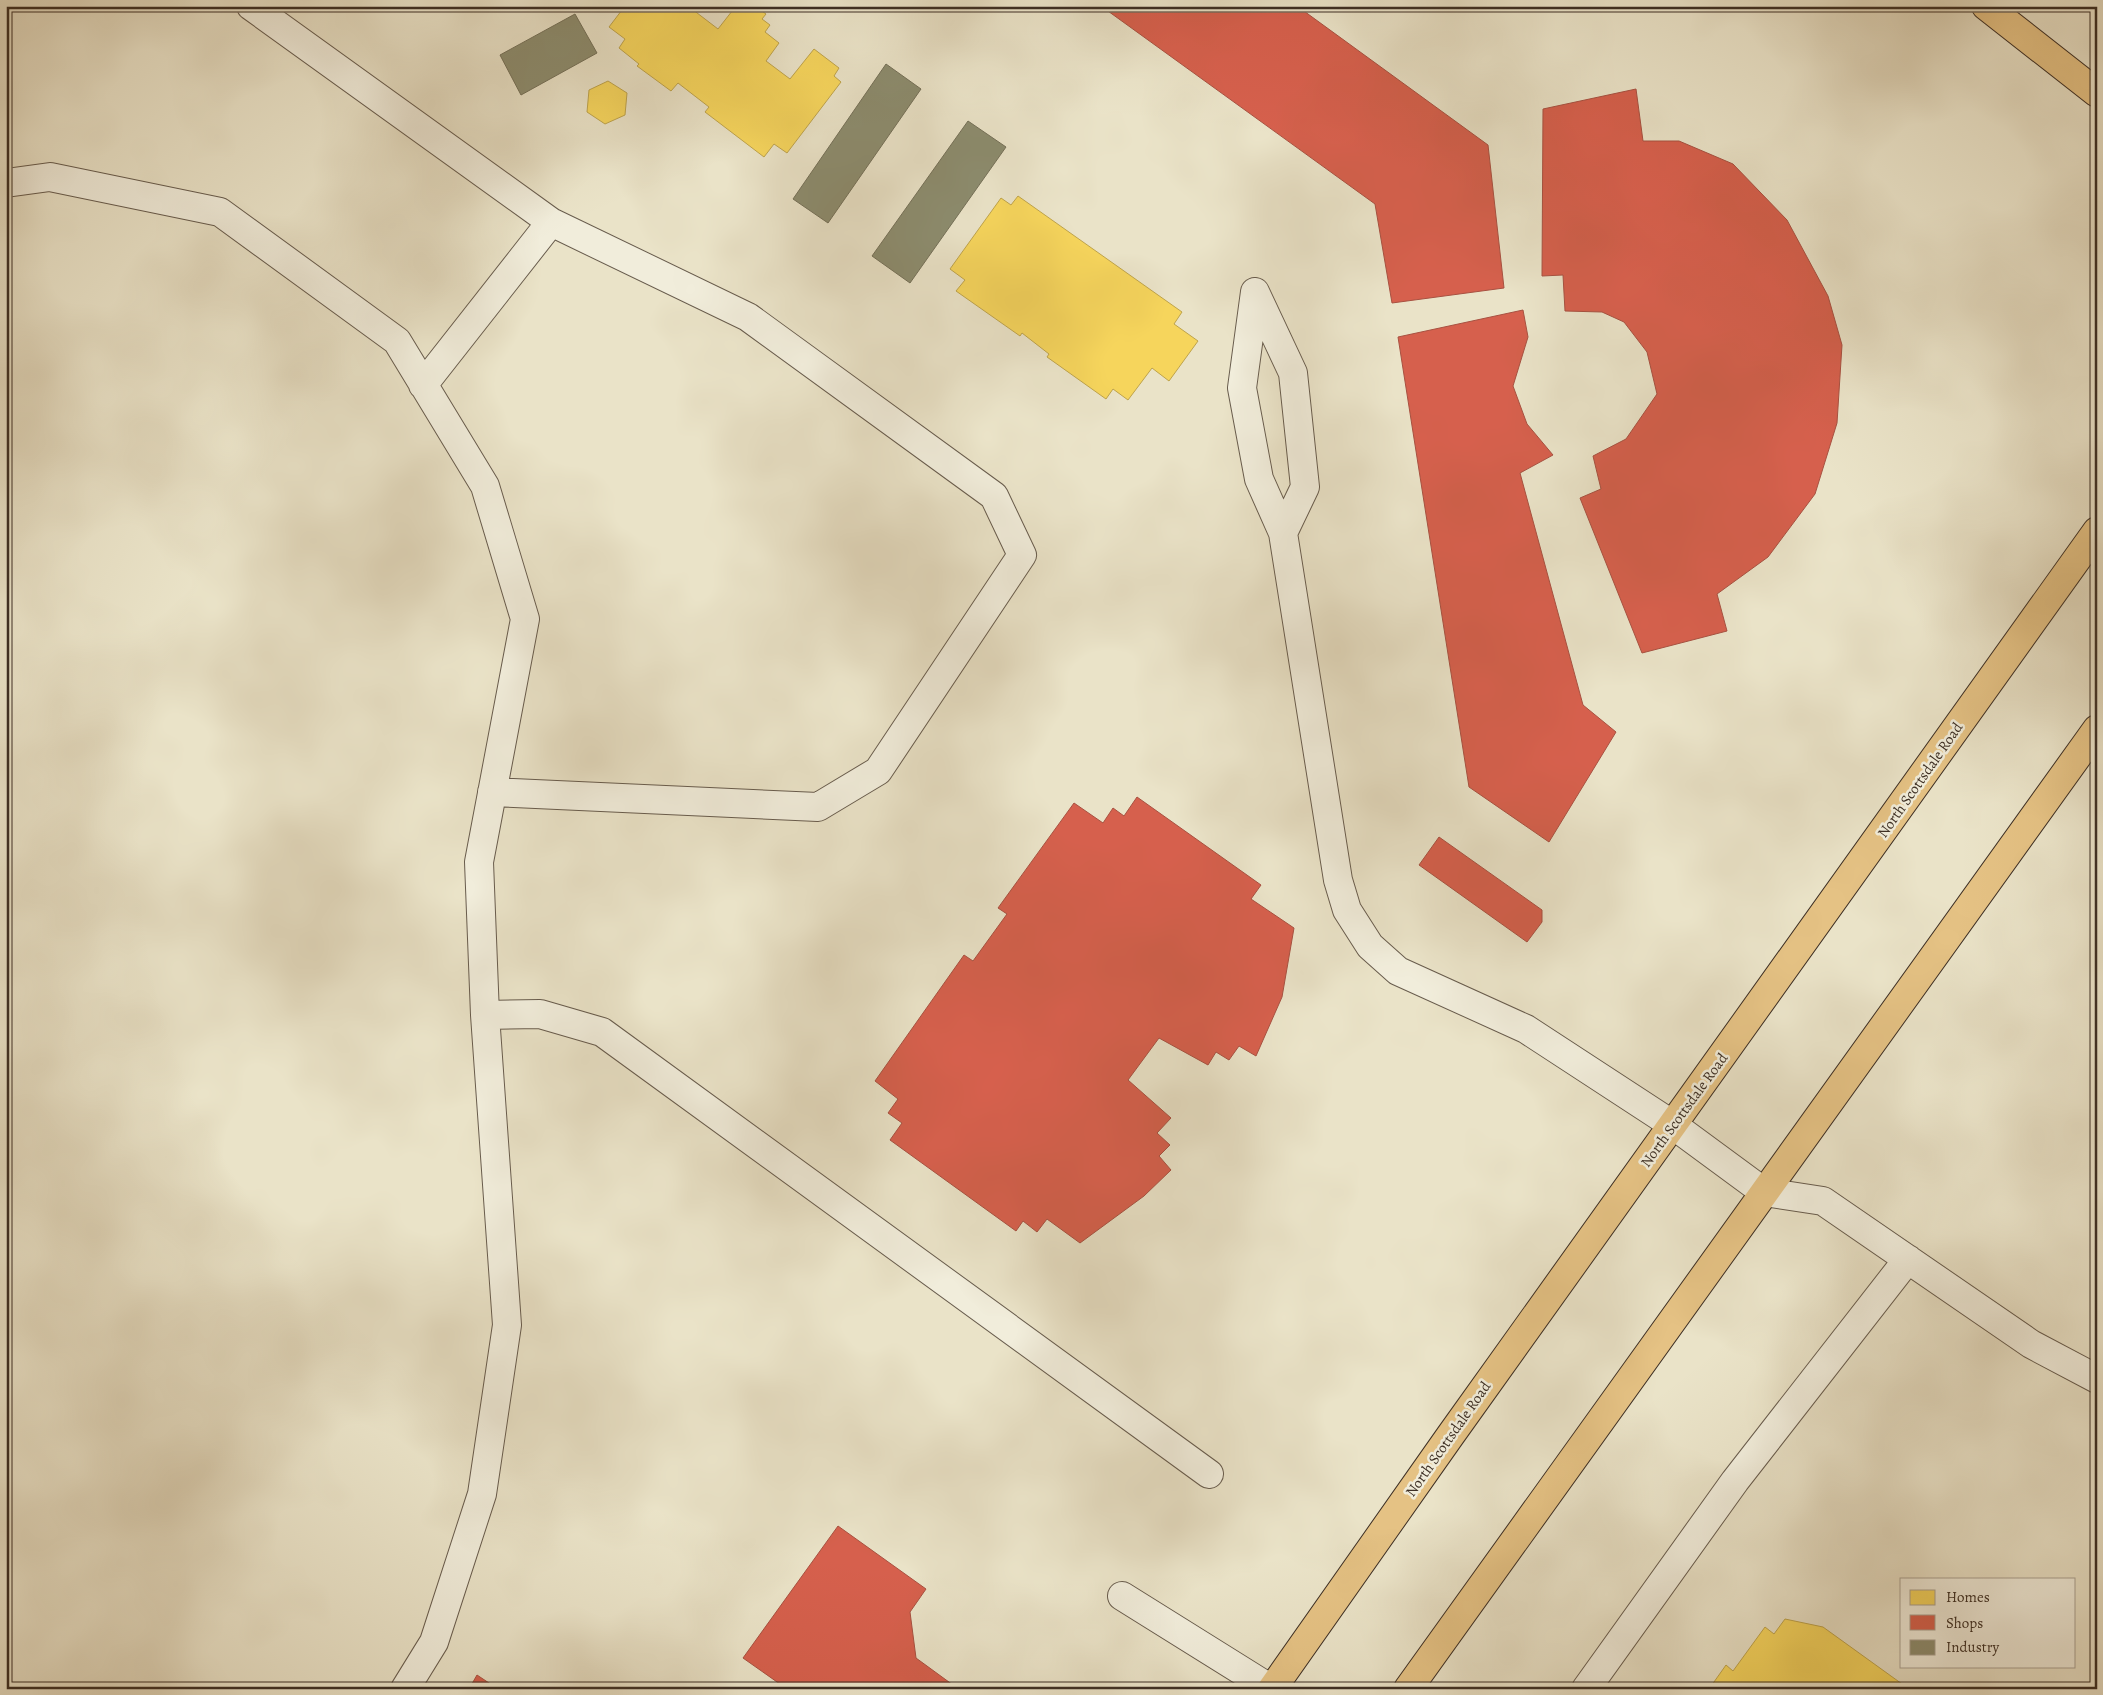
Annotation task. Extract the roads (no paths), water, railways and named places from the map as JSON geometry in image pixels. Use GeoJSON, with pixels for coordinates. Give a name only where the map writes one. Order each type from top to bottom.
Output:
{"type":"FeatureCollection","features":[{"type":"Feature","properties":{"kind":"main road"},"geometry":{"type":"LineString","coordinates":[[1986,6],[2097,93]]}},
{"type":"Feature","properties":{"kind":"main road","name":"North Scottsdale Road"},"geometry":{"type":"LineString","coordinates":[[1271,1689],[2097,531]]}},
{"type":"Feature","properties":{"kind":"main road"},"geometry":{"type":"LineString","coordinates":[[1408,1689],[2097,729]]}},
{"type":"Feature","properties":{"kind":"lane"},"geometry":{"type":"LineString","coordinates":[[251,6],[550,222],[748,317],[994,496],[1022,554],[878,771],[818,806],[492,792]]}},
{"type":"Feature","properties":{"kind":"lane"},"geometry":{"type":"LineString","coordinates":[[6,183],[50,177],[220,212],[397,341],[485,486],[525,619],[479,862],[485,1015],[507,1325],[482,1494],[434,1642],[405,1689]]}},
{"type":"Feature","properties":{"kind":"lane"},"geometry":{"type":"LineString","coordinates":[[423,385],[550,222]]}},
{"type":"Feature","properties":{"kind":"lane"},"geometry":{"type":"LineString","coordinates":[[1283,533],[1305,487],[1294,383],[1292,374],[1255,292],[1242,388],[1259,479],[1283,533],[1338,880],[1348,910],[1370,946],[1398,971],[1526,1029],[1674,1125],[1764,1192],[1823,1201],[2031,1344],[2097,1379]]}},
{"type":"Feature","properties":{"kind":"lane"},"geometry":{"type":"LineString","coordinates":[[485,1015],[540,1014],[602,1032],[1208,1474]]}},
{"type":"Feature","properties":{"kind":"lane"},"geometry":{"type":"LineString","coordinates":[[1586,1689],[1735,1481],[1908,1259]]}},
{"type":"Feature","properties":{"kind":"lane"},"geometry":{"type":"LineString","coordinates":[[1122,1596],[1271,1689]]}}]}
